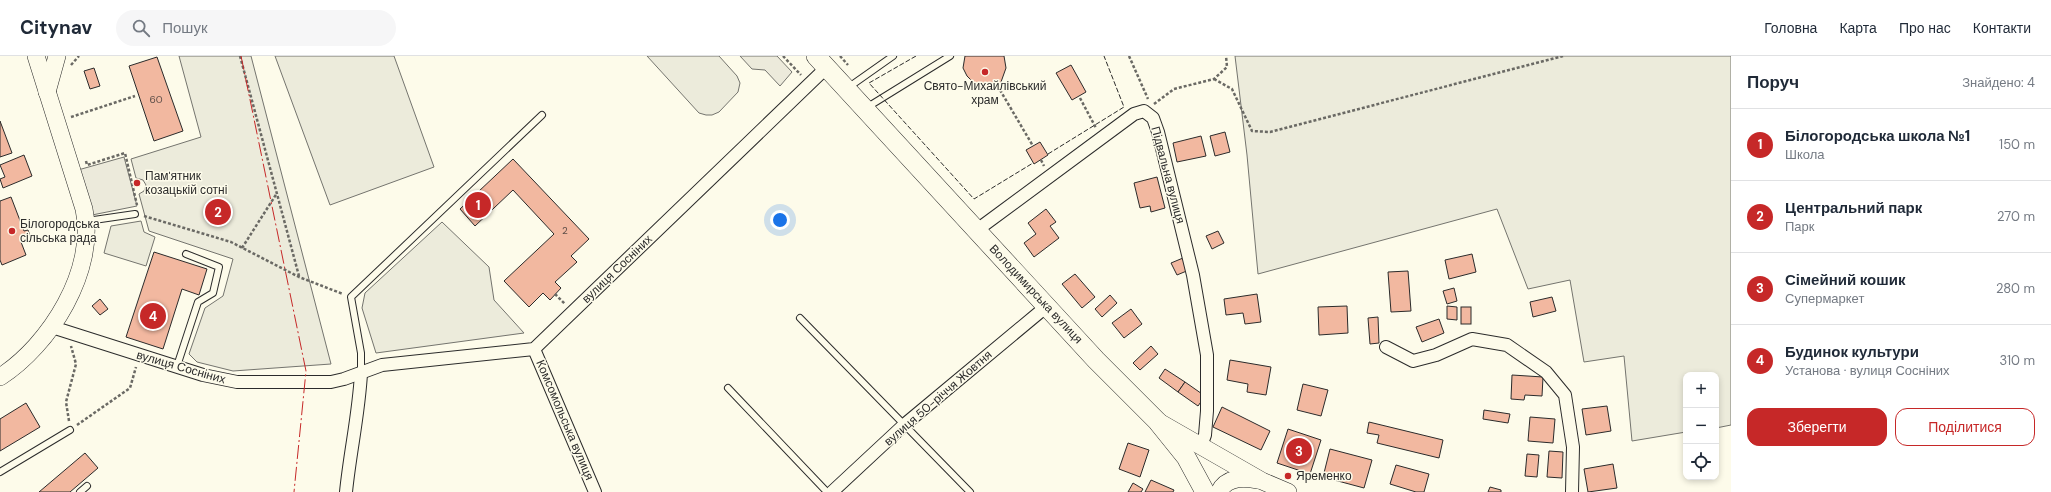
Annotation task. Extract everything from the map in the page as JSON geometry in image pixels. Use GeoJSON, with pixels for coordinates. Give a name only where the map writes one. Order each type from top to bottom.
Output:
{"type":"FeatureCollection","features":[{"type":"Feature","properties":{"kind":"main road"},"geometry":{"type":"LineString","coordinates":[[0,377],[60,330],[84,252],[87,222],[36,56]]}},
{"type":"Feature","properties":{"kind":"main road"},"geometry":{"type":"LineString","coordinates":[[47,92],[64,62]]}},
{"type":"Feature","properties":{"kind":"main road","name":"Володимирська вулиця"},"geometry":{"type":"LineString","coordinates":[[821,62],[1096,360],[1157,421],[1262,481],[1288,492]]}},
{"type":"Feature","properties":{"kind":"main road"},"geometry":{"type":"LineString","coordinates":[[1157,421],[1186,457],[1205,492]]}},
{"type":"Feature","properties":{"kind":"main road"},"geometry":{"type":"LineString","coordinates":[[1219,492],[1221,487],[1231,480],[1250,479],[1262,481]]}},
{"type":"Feature","properties":{"kind":"street","name":"вулиця Сосніних"},"geometry":{"type":"LineString","coordinates":[[60,330],[176,366],[237,382],[331,382],[382,365],[534,349],[809,84],[821,62]]}},
{"type":"Feature","properties":{"kind":"street","name":"Підвальна вулиця"},"geometry":{"type":"LineString","coordinates":[[977,230],[1134,114],[1144,111],[1153,118],[1158,132],[1193,274],[1207,355],[1207,412],[1205,435],[1202,446]]}},
{"type":"Feature","properties":{"kind":"street","name":"вулиця 50-річчя Жовтня"},"geometry":{"type":"LineString","coordinates":[[832,492],[904,425],[1046,306]]}},
{"type":"Feature","properties":{"kind":"street"},"geometry":{"type":"LineString","coordinates":[[1386,347],[1413,361],[1436,355],[1472,339],[1507,345],[1546,372],[1565,395],[1573,447],[1572,492]]}},
{"type":"Feature","properties":{"kind":"street","name":"Комсомольська вулиця"},"geometry":{"type":"LineString","coordinates":[[534,349],[595,492]]}},
{"type":"Feature","properties":{"kind":"street"},"geometry":{"type":"LineString","coordinates":[[346,492],[350,453],[360,394],[361,373]]}},
{"type":"Feature","properties":{"kind":"lane"},"geometry":{"type":"LineString","coordinates":[[846,89],[893,56]]}},
{"type":"Feature","properties":{"kind":"lane"},"geometry":{"type":"LineString","coordinates":[[865,109],[950,56]]}},
{"type":"Feature","properties":{"kind":"lane"},"geometry":{"type":"LineString","coordinates":[[361,373],[362,353],[351,297],[542,115]]}},
{"type":"Feature","properties":{"kind":"lane"},"geometry":{"type":"LineString","coordinates":[[87,222],[136,214]]}},
{"type":"Feature","properties":{"kind":"lane"},"geometry":{"type":"LineString","coordinates":[[176,366],[198,302],[214,293],[219,267],[186,254]]}},
{"type":"Feature","properties":{"kind":"lane"},"geometry":{"type":"LineString","coordinates":[[800,318],[970,492]]}},
{"type":"Feature","properties":{"kind":"lane"},"geometry":{"type":"LineString","coordinates":[[728,388],[827,492]]}},
{"type":"Feature","properties":{"kind":"lane"},"geometry":{"type":"LineString","coordinates":[[0,472],[70,430]]}},
{"type":"Feature","properties":{"kind":"lane"},"geometry":{"type":"LineString","coordinates":[[80,492],[88,486]]}},
{"type":"Feature","properties":{"kind":"path"},"geometry":{"type":"LineString","coordinates":[[64,62],[79,56]]}},
{"type":"Feature","properties":{"kind":"path"},"geometry":{"type":"LineString","coordinates":[[240,56],[299,277]]}},
{"type":"Feature","properties":{"kind":"path"},"geometry":{"type":"LineString","coordinates":[[784,56],[809,84]]}},
{"type":"Feature","properties":{"kind":"path"},"geometry":{"type":"LineString","coordinates":[[1128,56],[1151,106],[1174,89],[1214,79],[1227,67],[1226,56]]}},
{"type":"Feature","properties":{"kind":"path"},"geometry":{"type":"LineString","coordinates":[[1214,79],[1232,89],[1252,131],[1270,132],[1563,56]]}},
{"type":"Feature","properties":{"kind":"path"},"geometry":{"type":"LineString","coordinates":[[1000,90],[1033,146]]}},
{"type":"Feature","properties":{"kind":"path"},"geometry":{"type":"LineString","coordinates":[[70,117],[135,96]]}},
{"type":"Feature","properties":{"kind":"path"},"geometry":{"type":"LineString","coordinates":[[1080,98],[1102,138]]}},
{"type":"Feature","properties":{"kind":"path"},"geometry":{"type":"LineString","coordinates":[[68,110],[72,124]]}},
{"type":"Feature","properties":{"kind":"path"},"geometry":{"type":"LineString","coordinates":[[85,158],[87,164],[125,153],[139,211],[136,214],[231,242],[299,277],[351,297]]}},
{"type":"Feature","properties":{"kind":"path"},"geometry":{"type":"LineString","coordinates":[[242,248],[277,193]]}},
{"type":"Feature","properties":{"kind":"path"},"geometry":{"type":"LineString","coordinates":[[60,330],[76,364],[66,402],[70,430],[130,388],[140,355]]}},
{"type":"Feature","properties":{"kind":"shaded area"},"geometry":{"type":"Polygon","coordinates":[[[179,56],[251,56],[331,364],[233,371],[197,362],[189,354],[205,308],[223,296],[233,259],[149,231],[139,194],[144,191],[146,185],[143,180],[136,178],[131,159],[201,137],[179,56]]]}},
{"type":"Feature","properties":{"kind":"shaded area"},"geometry":{"type":"Polygon","coordinates":[[[275,56],[394,56],[434,167],[330,205],[275,56]]]}},
{"type":"Feature","properties":{"kind":"shaded area"},"geometry":{"type":"Polygon","coordinates":[[[647,56],[719,56],[737,76],[740,83],[738,92],[719,112],[712,115],[699,113],[647,56]]]}},
{"type":"Feature","properties":{"kind":"shaded area"},"geometry":{"type":"Polygon","coordinates":[[[740,56],[777,56],[792,72],[780,86],[765,70],[752,69],[740,56]]]}},
{"type":"Feature","properties":{"kind":"shaded area"},"geometry":{"type":"Polygon","coordinates":[[[1235,56],[1731,56],[1731,425],[1719,427],[1719,372],[1683,372],[1683,432],[1632,441],[1624,356],[1584,362],[1570,280],[1528,289],[1497,209],[1258,274],[1247,155],[1235,56]]]}},
{"type":"Feature","properties":{"kind":"shaded area"},"geometry":{"type":"Polygon","coordinates":[[[124,157],[137,206],[92,215],[78,170],[124,157]]]}},
{"type":"Feature","properties":{"kind":"shaded area"},"geometry":{"type":"Polygon","coordinates":[[[141,221],[144,232],[155,237],[146,266],[104,253],[111,226],[141,221]]]}},
{"type":"Feature","properties":{"kind":"shaded area"},"geometry":{"type":"Polygon","coordinates":[[[442,222],[489,267],[494,300],[524,333],[376,353],[362,308],[365,293],[442,222]]]}},
{"type":"Feature","properties":{"kind":"building","name":"Свято-Михайлівський храм"},"geometry":{"type":"Polygon","coordinates":[[[965,56],[1004,56],[1006,68],[1001,82],[995,88],[981,87],[974,83],[967,76],[963,68],[965,56]]]}},
{"type":"Feature","properties":{"kind":"building"},"geometry":{"type":"Polygon","coordinates":[[[157,57],[183,131],[154,141],[129,66],[157,57]]]}},
{"type":"Feature","properties":{"kind":"building"},"geometry":{"type":"Polygon","coordinates":[[[1071,65],[1086,92],[1072,100],[1056,73],[1071,65]]]}},
{"type":"Feature","properties":{"kind":"building"},"geometry":{"type":"Polygon","coordinates":[[[94,68],[100,86],[90,89],[84,71],[94,68]]]}},
{"type":"Feature","properties":{"kind":"building"},"geometry":{"type":"Polygon","coordinates":[[[0,121],[12,153],[0,157],[0,121]]]}},
{"type":"Feature","properties":{"kind":"building"},"geometry":{"type":"Polygon","coordinates":[[[1225,132],[1230,152],[1215,156],[1210,136],[1225,132]]]}},
{"type":"Feature","properties":{"kind":"building"},"geometry":{"type":"Polygon","coordinates":[[[1201,136],[1206,156],[1177,162],[1173,143],[1201,136]]]}},
{"type":"Feature","properties":{"kind":"building"},"geometry":{"type":"Polygon","coordinates":[[[1040,142],[1048,155],[1034,164],[1026,150],[1040,142]]]}},
{"type":"Feature","properties":{"kind":"building"},"geometry":{"type":"Polygon","coordinates":[[[24,155],[32,176],[3,188],[0,179],[5,177],[0,165],[24,155]]]}},
{"type":"Feature","properties":{"kind":"building"},"geometry":{"type":"Polygon","coordinates":[[[513,159],[589,239],[571,256],[577,262],[555,282],[561,288],[550,300],[543,293],[529,307],[504,281],[554,234],[513,190],[475,226],[460,209],[513,159]]]}},
{"type":"Feature","properties":{"kind":"building"},"geometry":{"type":"Polygon","coordinates":[[[1157,177],[1165,208],[1151,212],[1150,206],[1140,208],[1134,183],[1157,177]]]}},
{"type":"Feature","properties":{"kind":"building","name":"Білогородська сільська рада"},"geometry":{"type":"Polygon","coordinates":[[[11,197],[24,231],[28,230],[31,238],[21,242],[26,255],[2,265],[0,260],[0,201],[11,197]]]}},
{"type":"Feature","properties":{"kind":"building"},"geometry":{"type":"Polygon","coordinates":[[[1046,209],[1056,222],[1050,226],[1059,238],[1034,257],[1024,243],[1036,234],[1028,223],[1046,209]]]}},
{"type":"Feature","properties":{"kind":"building"},"geometry":{"type":"Polygon","coordinates":[[[1218,231],[1224,243],[1212,249],[1206,236],[1218,231]]]}},
{"type":"Feature","properties":{"kind":"building"},"geometry":{"type":"Polygon","coordinates":[[[154,252],[207,269],[199,295],[182,289],[163,349],[126,337],[154,252]]]}},
{"type":"Feature","properties":{"kind":"building"},"geometry":{"type":"Polygon","coordinates":[[[1472,254],[1476,272],[1449,279],[1445,260],[1472,254]]]}},
{"type":"Feature","properties":{"kind":"building"},"geometry":{"type":"Polygon","coordinates":[[[1183,258],[1189,270],[1177,275],[1171,263],[1183,258]]]}},
{"type":"Feature","properties":{"kind":"building"},"geometry":{"type":"Polygon","coordinates":[[[1408,271],[1411,311],[1391,312],[1388,272],[1408,271]]]}},
{"type":"Feature","properties":{"kind":"building"},"geometry":{"type":"Polygon","coordinates":[[[1075,274],[1095,297],[1082,308],[1062,284],[1075,274]]]}},
{"type":"Feature","properties":{"kind":"building"},"geometry":{"type":"Polygon","coordinates":[[[1454,288],[1457,301],[1447,304],[1443,291],[1454,288]]]}},
{"type":"Feature","properties":{"kind":"building"},"geometry":{"type":"Polygon","coordinates":[[[1257,294],[1261,322],[1245,324],[1243,313],[1226,315],[1224,299],[1257,294]]]}},
{"type":"Feature","properties":{"kind":"building"},"geometry":{"type":"Polygon","coordinates":[[[1110,295],[1117,303],[1102,317],[1095,309],[1110,295]]]}},
{"type":"Feature","properties":{"kind":"building"},"geometry":{"type":"Polygon","coordinates":[[[1552,297],[1556,311],[1533,317],[1530,302],[1552,297]]]}},
{"type":"Feature","properties":{"kind":"building"},"geometry":{"type":"Polygon","coordinates":[[[100,299],[108,309],[100,315],[92,306],[100,299]]]}},
{"type":"Feature","properties":{"kind":"building"},"geometry":{"type":"Polygon","coordinates":[[[1347,306],[1348,333],[1319,335],[1318,307],[1347,306]]]}},
{"type":"Feature","properties":{"kind":"building"},"geometry":{"type":"Polygon","coordinates":[[[1447,306],[1457,307],[1457,320],[1447,319],[1447,306]]]}},
{"type":"Feature","properties":{"kind":"building"},"geometry":{"type":"Polygon","coordinates":[[[1461,307],[1471,307],[1471,324],[1461,324],[1461,307]]]}},
{"type":"Feature","properties":{"kind":"building"},"geometry":{"type":"Polygon","coordinates":[[[1131,309],[1142,324],[1124,338],[1112,323],[1131,309]]]}},
{"type":"Feature","properties":{"kind":"building"},"geometry":{"type":"Polygon","coordinates":[[[1378,317],[1379,343],[1370,344],[1368,318],[1378,317]]]}},
{"type":"Feature","properties":{"kind":"building"},"geometry":{"type":"Polygon","coordinates":[[[1439,319],[1444,333],[1422,342],[1416,327],[1439,319]]]}},
{"type":"Feature","properties":{"kind":"building"},"geometry":{"type":"Polygon","coordinates":[[[1151,346],[1158,354],[1140,370],[1133,363],[1151,346]]]}},
{"type":"Feature","properties":{"kind":"building"},"geometry":{"type":"Polygon","coordinates":[[[1230,360],[1271,367],[1266,395],[1247,392],[1248,384],[1227,380],[1230,360]]]}},
{"type":"Feature","properties":{"kind":"building"},"geometry":{"type":"Polygon","coordinates":[[[1165,369],[1185,382],[1178,392],[1159,378],[1165,369]]]}},
{"type":"Feature","properties":{"kind":"building"},"geometry":{"type":"Polygon","coordinates":[[[1512,375],[1543,377],[1542,396],[1525,395],[1524,400],[1511,399],[1512,375]]]}},
{"type":"Feature","properties":{"kind":"building"},"geometry":{"type":"Polygon","coordinates":[[[1185,382],[1205,396],[1198,406],[1178,392],[1185,382]]]}},
{"type":"Feature","properties":{"kind":"building"},"geometry":{"type":"Polygon","coordinates":[[[1303,384],[1328,390],[1321,416],[1297,410],[1303,384]]]}},
{"type":"Feature","properties":{"kind":"building"},"geometry":{"type":"Polygon","coordinates":[[[26,403],[40,427],[0,451],[0,419],[26,403]]]}},
{"type":"Feature","properties":{"kind":"building"},"geometry":{"type":"Polygon","coordinates":[[[1607,406],[1611,431],[1586,435],[1582,409],[1607,406]]]}},
{"type":"Feature","properties":{"kind":"building"},"geometry":{"type":"Polygon","coordinates":[[[1222,407],[1270,431],[1261,450],[1213,427],[1222,407]]]}},
{"type":"Feature","properties":{"kind":"building"},"geometry":{"type":"Polygon","coordinates":[[[1484,410],[1510,414],[1508,423],[1483,419],[1484,410]]]}},
{"type":"Feature","properties":{"kind":"building"},"geometry":{"type":"Polygon","coordinates":[[[1530,417],[1555,419],[1553,443],[1528,441],[1530,417]]]}},
{"type":"Feature","properties":{"kind":"building"},"geometry":{"type":"Polygon","coordinates":[[[1369,422],[1443,440],[1439,458],[1377,443],[1379,435],[1367,433],[1369,422]]]}},
{"type":"Feature","properties":{"kind":"building"},"geometry":{"type":"Polygon","coordinates":[[[1288,429],[1321,440],[1310,474],[1277,463],[1288,429]]]}},
{"type":"Feature","properties":{"kind":"building"},"geometry":{"type":"Polygon","coordinates":[[[1128,443],[1149,450],[1140,477],[1119,469],[1128,443]]]}},
{"type":"Feature","properties":{"kind":"building"},"geometry":{"type":"Polygon","coordinates":[[[1330,449],[1372,460],[1364,488],[1323,477],[1330,449]]]}},
{"type":"Feature","properties":{"kind":"building"},"geometry":{"type":"Polygon","coordinates":[[[1549,451],[1563,452],[1562,478],[1547,477],[1549,451]]]}},
{"type":"Feature","properties":{"kind":"building"},"geometry":{"type":"Polygon","coordinates":[[[85,453],[98,468],[70,492],[39,492],[85,453]]]}},
{"type":"Feature","properties":{"kind":"building"},"geometry":{"type":"Polygon","coordinates":[[[1527,454],[1539,455],[1537,477],[1525,476],[1527,454]]]}},
{"type":"Feature","properties":{"kind":"building"},"geometry":{"type":"Polygon","coordinates":[[[1613,464],[1617,488],[1588,492],[1584,469],[1613,464]]]}},
{"type":"Feature","properties":{"kind":"building"},"geometry":{"type":"Polygon","coordinates":[[[1396,465],[1429,474],[1424,492],[1416,492],[1390,484],[1396,465]]]}},
{"type":"Feature","properties":{"kind":"building"},"geometry":{"type":"Polygon","coordinates":[[[1151,480],[1174,490],[1173,492],[1145,492],[1151,480]]]}},
{"type":"Feature","properties":{"kind":"building"},"geometry":{"type":"Polygon","coordinates":[[[1133,483],[1143,489],[1141,492],[1128,492],[1133,483]]]}},
{"type":"Feature","properties":{"kind":"building"},"geometry":{"type":"Polygon","coordinates":[[[1490,487],[1501,490],[1501,492],[1488,492],[1490,487]]]}},
{"type":"Feature","properties":{"kind":"fence"},"geometry":{"type":"LineString","coordinates":[[916,56],[869,83],[974,199],[1033,163]]}},
{"type":"Feature","properties":{"kind":"fence"},"geometry":{"type":"LineString","coordinates":[[1048,154],[1124,107],[1104,56]]}},
{"type":"Feature","properties":{"kind":"power"},"geometry":{"type":"LineString","coordinates":[[241,56],[306,371],[294,492]]}},
{"type":"Feature","properties":{"kind":"place","name":"Свято-Михайлівський храм"},"geometry":{"type":"Point","coordinates":[985,72]}},
{"type":"Feature","properties":{"kind":"place","name":"Пам'ятник козацькій сотні"},"geometry":{"type":"Point","coordinates":[137,183]}},
{"type":"Feature","properties":{"kind":"place","name":"Білогородська школа №1"},"geometry":{"type":"Point","coordinates":[478,205]}},
{"type":"Feature","properties":{"kind":"place","name":"Центральний парк"},"geometry":{"type":"Point","coordinates":[218,212]}},
{"type":"Feature","properties":{"kind":"place","name":"Білогородська сільська рада"},"geometry":{"type":"Point","coordinates":[12,231]}},
{"type":"Feature","properties":{"kind":"place","name":"Будинок культури"},"geometry":{"type":"Point","coordinates":[153,316]}},
{"type":"Feature","properties":{"kind":"place","name":"Сімейний кошик"},"geometry":{"type":"Point","coordinates":[1299,451]}},
{"type":"Feature","properties":{"kind":"place","name":"Яременко"},"geometry":{"type":"Point","coordinates":[1288,476]}}]}
